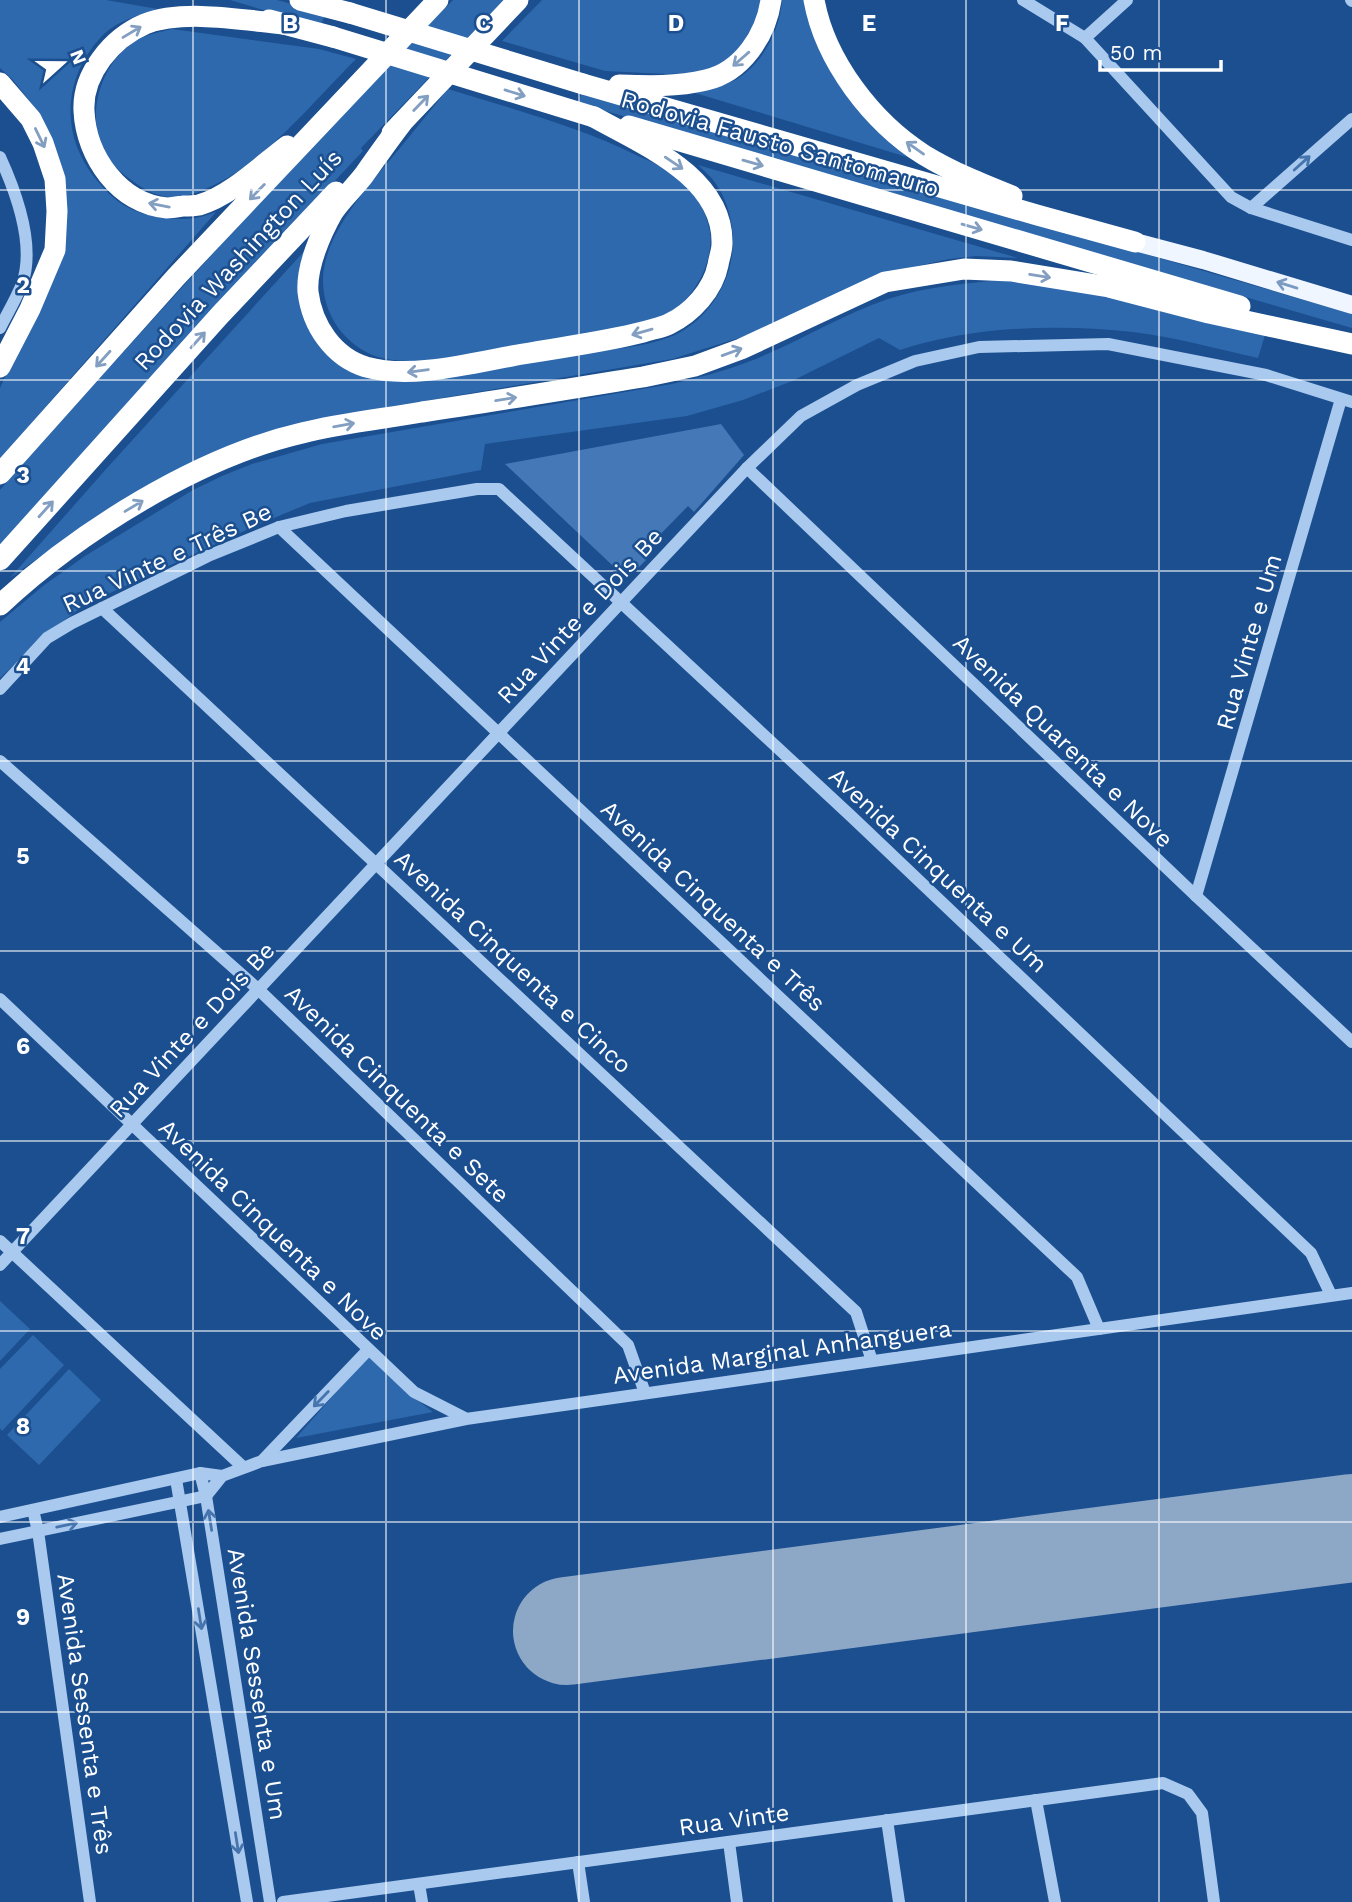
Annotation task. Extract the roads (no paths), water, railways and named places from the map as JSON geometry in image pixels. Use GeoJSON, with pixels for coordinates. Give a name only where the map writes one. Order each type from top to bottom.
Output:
{"type":"FeatureCollection","features":[{"type":"Feature","properties":{"kind":"highway","name":"Rodovia Fausto Santomauro"},"geometry":{"type":"LineString","coordinates":[[193,0],[333,37],[1352,342]]}},
{"type":"Feature","properties":{"kind":"highway","name":"Rodovia Fausto Santomauro"},"geometry":{"type":"LineString","coordinates":[[300,0],[1135,242]]}},
{"type":"Feature","properties":{"kind":"highway","name":"Rodovia Washington Luís"},"geometry":{"type":"LineString","coordinates":[[0,474],[176,277],[438,0]]}},
{"type":"Feature","properties":{"kind":"highway","name":"Rodovia Washington Luís"},"geometry":{"type":"LineString","coordinates":[[0,560],[220,315],[518,0]]}},
{"type":"Feature","properties":{"kind":"highway"},"geometry":{"type":"LineString","coordinates":[[583,84],[663,86],[709,80],[747,55],[763,31],[771,0]]}},
{"type":"Feature","properties":{"kind":"highway"},"geometry":{"type":"LineString","coordinates":[[814,0],[828,46],[846,77],[893,132],[924,154],[962,175],[1025,202],[1135,242]]}},
{"type":"Feature","properties":{"kind":"highway"},"geometry":{"type":"LineString","coordinates":[[283,24],[190,16],[147,23],[117,41],[100,61],[89,82],[83,109],[88,136],[99,163],[118,187],[140,201],[166,208],[198,205],[226,192],[341,104]]}},
{"type":"Feature","properties":{"kind":"highway"},"geometry":{"type":"LineString","coordinates":[[0,83],[31,119],[43,143],[55,179],[57,211],[55,250],[5,332],[0,367]]}},
{"type":"Feature","properties":{"kind":"highway"},"geometry":{"type":"LineString","coordinates":[[401,124],[334,212],[310,262],[308,290],[313,315],[325,337],[342,355],[365,367],[405,373],[624,337],[667,325],[685,314],[701,299],[716,274],[722,244],[718,219],[708,195],[688,173],[594,117]]}},
{"type":"Feature","properties":{"kind":"highway"},"geometry":{"type":"LineString","coordinates":[[0,605],[21,585],[92,531],[163,489],[229,456],[301,433],[643,377],[695,366],[741,349],[885,282],[964,269],[999,270],[1109,287],[1209,313],[1352,342]]}},
{"type":"Feature","properties":{"kind":"main road"},"geometry":{"type":"LineString","coordinates":[[1135,242],[1352,305]]}},
{"type":"Feature","properties":{"kind":"street"},"geometry":{"type":"LineString","coordinates":[[1023,0],[1085,38],[1231,197],[1251,208],[1352,240]]}},
{"type":"Feature","properties":{"kind":"street"},"geometry":{"type":"LineString","coordinates":[[1085,38],[1127,0]]}},
{"type":"Feature","properties":{"kind":"street"},"geometry":{"type":"LineString","coordinates":[[1251,208],[1352,119]]}},
{"type":"Feature","properties":{"kind":"street"},"geometry":{"type":"LineString","coordinates":[[0,157],[3,173],[21,214],[27,250],[22,283],[5,332]]}},
{"type":"Feature","properties":{"kind":"street","name":"Rua Vinte e Dois Be"},"geometry":{"type":"LineString","coordinates":[[0,1265],[747,468],[801,416],[857,385],[915,361],[979,347],[1108,344],[1266,374],[1347,401]]}},
{"type":"Feature","properties":{"kind":"street","name":"Rua Vinte e Um"},"geometry":{"type":"LineString","coordinates":[[1196,897],[1347,401]]}},
{"type":"Feature","properties":{"kind":"street","name":"Avenida Quarenta e Nove"},"geometry":{"type":"LineString","coordinates":[[747,468],[1196,897],[1352,1042]]}},
{"type":"Feature","properties":{"kind":"street","name":"Rua Vinte e Três Be"},"geometry":{"type":"LineString","coordinates":[[0,689],[47,638],[72,623],[208,556],[279,527],[372,507],[477,489],[499,489]]}},
{"type":"Feature","properties":{"kind":"street","name":"Avenida Cinquenta e Um"},"geometry":{"type":"LineString","coordinates":[[499,489],[852,817],[1311,1253],[1331,1296]]}},
{"type":"Feature","properties":{"kind":"street","name":"Avenida Cinquenta e Três"},"geometry":{"type":"LineString","coordinates":[[279,527],[1077,1277],[1099,1329]]}},
{"type":"Feature","properties":{"kind":"street","name":"Avenida Cinquenta e Cinco"},"geometry":{"type":"LineString","coordinates":[[102,608],[856,1312],[872,1361]]}},
{"type":"Feature","properties":{"kind":"street","name":"Avenida Cinquenta e Sete"},"geometry":{"type":"LineString","coordinates":[[0,761],[259,990],[628,1345],[645,1393]]}},
{"type":"Feature","properties":{"kind":"street","name":"Avenida Cinquenta e Nove"},"geometry":{"type":"LineString","coordinates":[[0,999],[414,1392],[466,1419]]}},
{"type":"Feature","properties":{"kind":"street"},"geometry":{"type":"LineString","coordinates":[[0,1241],[243,1467]]}},
{"type":"Feature","properties":{"kind":"street","name":"Avenida Marginal Anhanguera"},"geometry":{"type":"LineString","coordinates":[[206,1496],[222,1476],[262,1461],[466,1419],[1352,1293]]}},
{"type":"Feature","properties":{"kind":"street"},"geometry":{"type":"LineString","coordinates":[[262,1461],[368,1350]]}},
{"type":"Feature","properties":{"kind":"street"},"geometry":{"type":"LineString","coordinates":[[0,1517],[200,1473],[222,1476]]}},
{"type":"Feature","properties":{"kind":"street","name":"Avenida Sessenta e Um"},"geometry":{"type":"LineString","coordinates":[[200,1473],[206,1496],[270,1902]]}},
{"type":"Feature","properties":{"kind":"street","name":"Avenida Sessenta e Um"},"geometry":{"type":"LineString","coordinates":[[176,1479],[247,1902]]}},
{"type":"Feature","properties":{"kind":"street"},"geometry":{"type":"LineString","coordinates":[[0,1539],[206,1496]]}},
{"type":"Feature","properties":{"kind":"street","name":"Avenida Sessenta e Três"},"geometry":{"type":"LineString","coordinates":[[33,1510],[89,1902]]}},
{"type":"Feature","properties":{"kind":"street","name":"Rua Vinte"},"geometry":{"type":"LineString","coordinates":[[283,1902],[1163,1783],[1188,1794],[1202,1813],[1214,1902]]}},
{"type":"Feature","properties":{"kind":"street"},"geometry":{"type":"LineString","coordinates":[[1036,1800],[1055,1902]]}},
{"type":"Feature","properties":{"kind":"street"},"geometry":{"type":"LineString","coordinates":[[887,1820],[899,1902]]}},
{"type":"Feature","properties":{"kind":"street"},"geometry":{"type":"LineString","coordinates":[[729,1842],[737,1902]]}},
{"type":"Feature","properties":{"kind":"street"},"geometry":{"type":"LineString","coordinates":[[578,1862],[583,1902]]}},
{"type":"Feature","properties":{"kind":"street"},"geometry":{"type":"LineString","coordinates":[[419,1884],[422,1902]]}}]}
